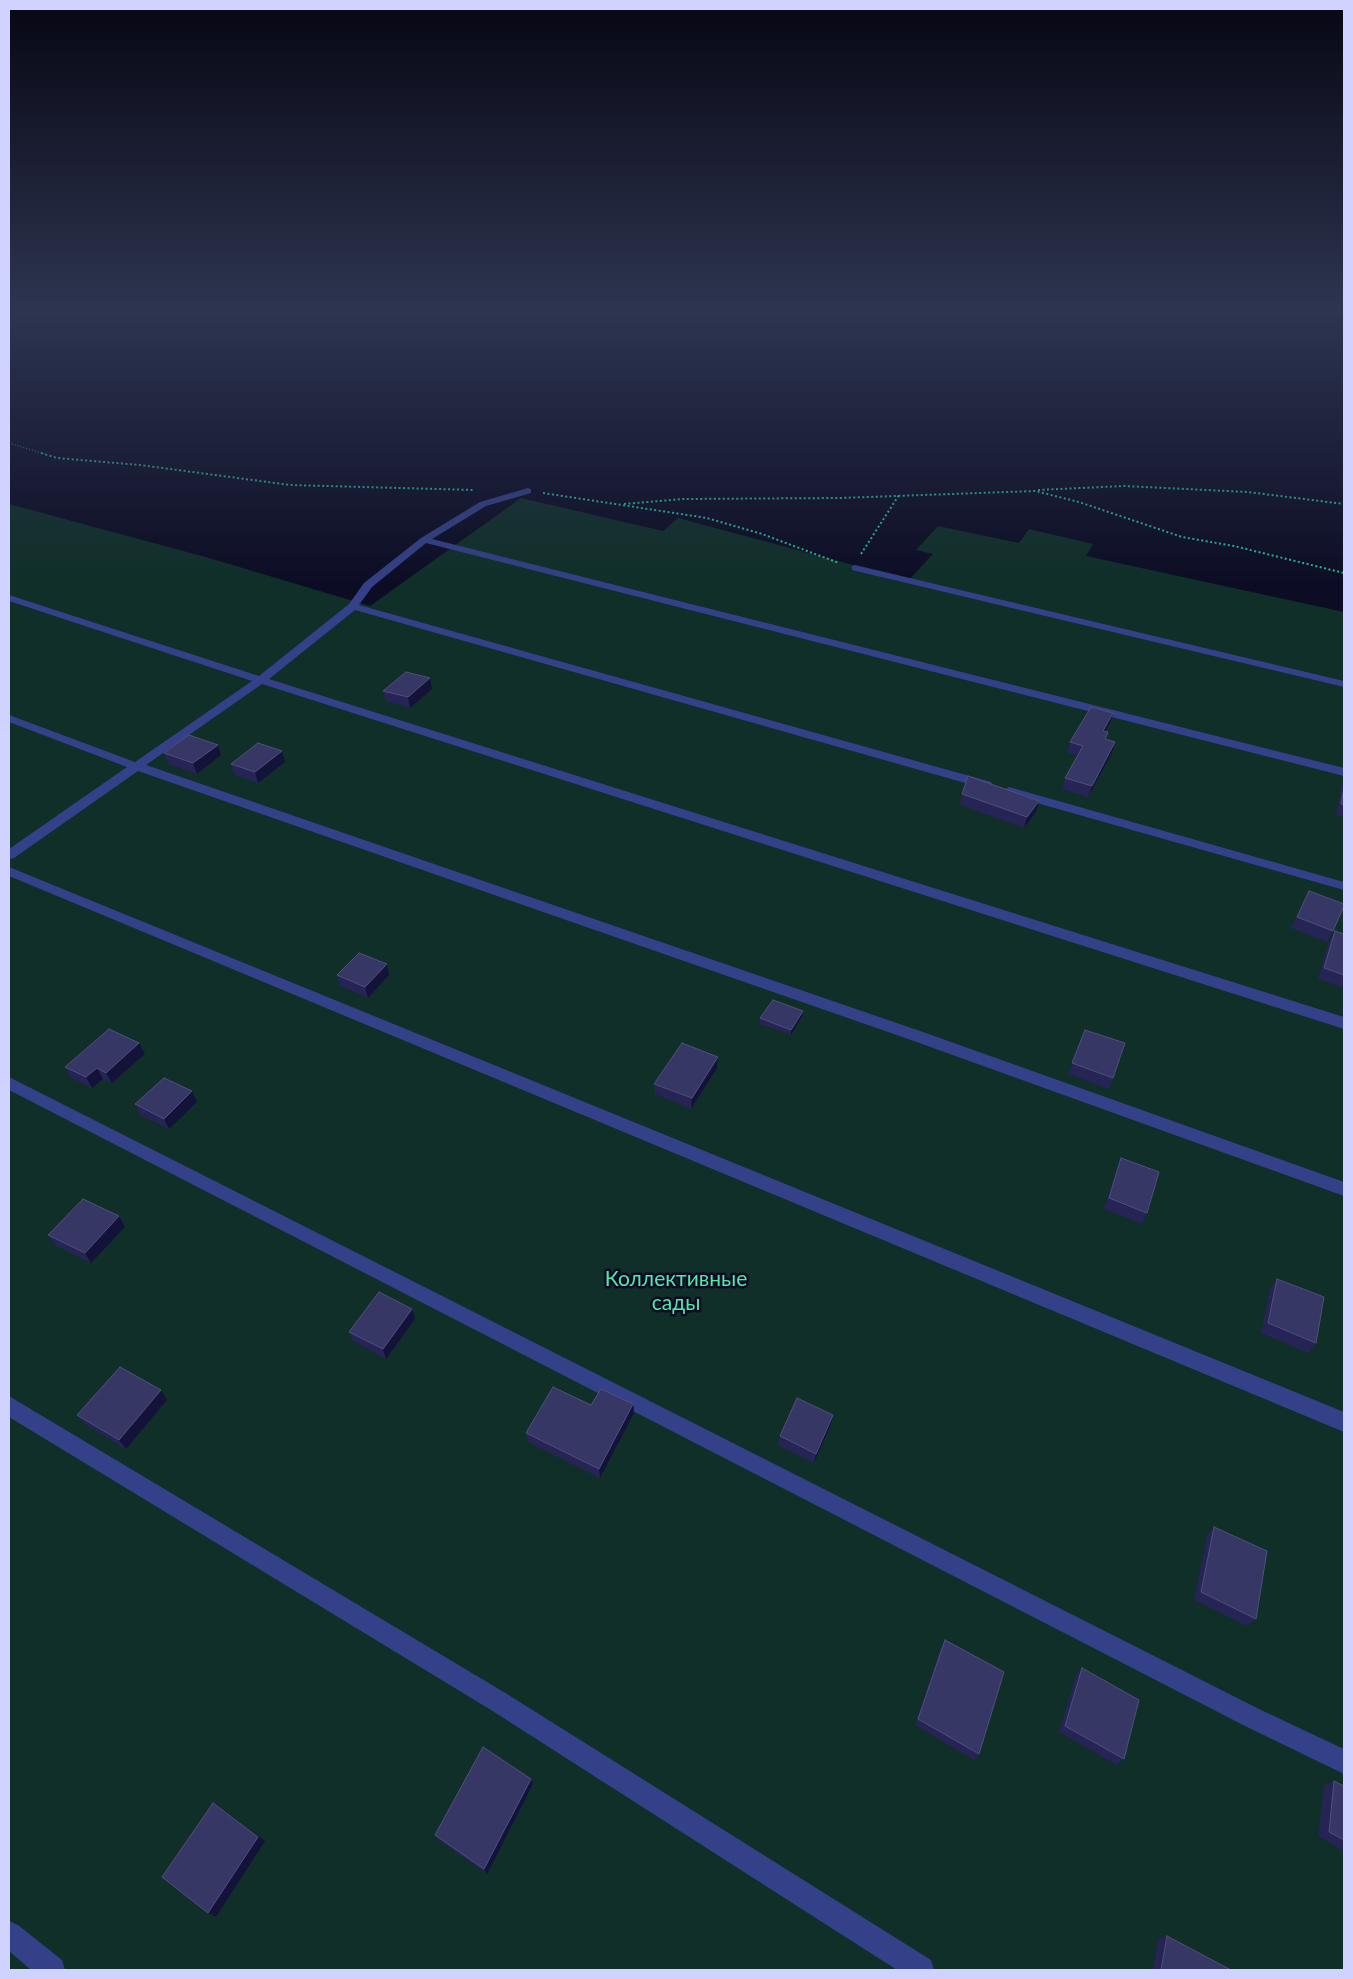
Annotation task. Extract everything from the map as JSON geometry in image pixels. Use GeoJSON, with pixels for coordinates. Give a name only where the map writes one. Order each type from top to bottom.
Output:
{"type":"FeatureCollection","features":[{"type":"Feature","properties":{"kind":"street"},"geometry":{"type":"LineString","coordinates":[[9,855],[261,680],[353,606],[368,585],[424,540],[483,504],[528,491]]}},
{"type":"Feature","properties":{"kind":"street"},"geometry":{"type":"LineString","coordinates":[[424,540],[1344,772]]}},
{"type":"Feature","properties":{"kind":"street"},"geometry":{"type":"LineString","coordinates":[[855,568],[1344,684]]}},
{"type":"Feature","properties":{"kind":"street"},"geometry":{"type":"LineString","coordinates":[[9,598],[261,680],[1344,1023]]}},
{"type":"Feature","properties":{"kind":"street"},"geometry":{"type":"LineString","coordinates":[[353,606],[1344,886]]}},
{"type":"Feature","properties":{"kind":"street"},"geometry":{"type":"LineString","coordinates":[[9,718],[136,766],[917,1036],[1344,1189]]}},
{"type":"Feature","properties":{"kind":"street"},"geometry":{"type":"LineString","coordinates":[[9,872],[1344,1422]]}},
{"type":"Feature","properties":{"kind":"street"},"geometry":{"type":"LineString","coordinates":[[9,1083],[1244,1714],[1344,1762]]}},
{"type":"Feature","properties":{"kind":"street"},"geometry":{"type":"LineString","coordinates":[[9,1406],[499,1702],[921,1970]]}},
{"type":"Feature","properties":{"kind":"street"},"geometry":{"type":"LineString","coordinates":[[9,1934],[52,1970]]}},
{"type":"Feature","properties":{"kind":"path"},"geometry":{"type":"LineString","coordinates":[[9,443],[57,458],[290,484],[478,490]]}},
{"type":"Feature","properties":{"kind":"path"},"geometry":{"type":"LineString","coordinates":[[619,505],[683,499],[840,498],[1124,486],[1248,492],[1344,504]]}},
{"type":"Feature","properties":{"kind":"path"},"geometry":{"type":"LineString","coordinates":[[528,491],[707,518],[762,534],[855,568],[864,548],[898,495]]}},
{"type":"Feature","properties":{"kind":"path"},"geometry":{"type":"LineString","coordinates":[[1035,491],[1079,502],[1182,537],[1234,546],[1344,573]]}},
{"type":"Feature","properties":{"kind":"green space","name":"Коллективные сады"},"geometry":{"type":"Polygon","coordinates":[[[521,498],[663,531],[678,518],[909,580],[933,554],[916,550],[938,526],[1019,543],[1029,529],[1093,544],[1086,556],[1344,612],[1344,1970],[9,1970],[9,504],[209,558],[370,606],[521,498]]]}},
{"type":"Feature","properties":{"kind":"building"},"geometry":{"type":"Polygon","coordinates":[[[406,672],[430,678],[408,697],[383,691],[406,672]]]}},
{"type":"Feature","properties":{"kind":"building"},"geometry":{"type":"Polygon","coordinates":[[[1091,707],[1113,713],[1103,731],[1108,732],[1105,739],[1115,742],[1092,786],[1065,778],[1083,746],[1070,742],[1091,707]]]}},
{"type":"Feature","properties":{"kind":"building"},"geometry":{"type":"Polygon","coordinates":[[[189,735],[218,745],[193,763],[164,753],[189,735]]]}},
{"type":"Feature","properties":{"kind":"building"},"geometry":{"type":"Polygon","coordinates":[[[258,743],[282,751],[255,772],[231,764],[258,743]]]}},
{"type":"Feature","properties":{"kind":"building"},"geometry":{"type":"Polygon","coordinates":[[[968,776],[1039,801],[1027,817],[962,794],[968,776]]]}},
{"type":"Feature","properties":{"kind":"building"},"geometry":{"type":"Polygon","coordinates":[[[1344,787],[1344,805],[1341,804],[1344,787]]]}},
{"type":"Feature","properties":{"kind":"building"},"geometry":{"type":"Polygon","coordinates":[[[1309,891],[1344,904],[1333,931],[1297,917],[1309,891]]]}},
{"type":"Feature","properties":{"kind":"building"},"geometry":{"type":"Polygon","coordinates":[[[1335,931],[1344,934],[1344,975],[1324,968],[1335,931]]]}},
{"type":"Feature","properties":{"kind":"building"},"geometry":{"type":"Polygon","coordinates":[[[359,953],[387,964],[365,987],[337,975],[359,953]]]}},
{"type":"Feature","properties":{"kind":"building"},"geometry":{"type":"Polygon","coordinates":[[[773,1000],[803,1011],[791,1030],[760,1018],[773,1000]]]}},
{"type":"Feature","properties":{"kind":"building"},"geometry":{"type":"Polygon","coordinates":[[[109,1029],[139,1043],[106,1073],[97,1068],[86,1077],[65,1067],[109,1029]]]}},
{"type":"Feature","properties":{"kind":"building"},"geometry":{"type":"Polygon","coordinates":[[[1085,1030],[1125,1043],[1113,1078],[1072,1063],[1085,1030]]]}},
{"type":"Feature","properties":{"kind":"building"},"geometry":{"type":"Polygon","coordinates":[[[682,1043],[718,1057],[692,1098],[654,1084],[682,1043]]]}},
{"type":"Feature","properties":{"kind":"building"},"geometry":{"type":"Polygon","coordinates":[[[164,1078],[192,1091],[164,1119],[135,1104],[164,1078]]]}},
{"type":"Feature","properties":{"kind":"building"},"geometry":{"type":"Polygon","coordinates":[[[1121,1158],[1159,1172],[1147,1213],[1109,1198],[1121,1158]]]}},
{"type":"Feature","properties":{"kind":"building"},"geometry":{"type":"Polygon","coordinates":[[[83,1199],[119,1216],[85,1253],[48,1235],[83,1199]]]}},
{"type":"Feature","properties":{"kind":"building"},"geometry":{"type":"Polygon","coordinates":[[[1277,1279],[1324,1297],[1316,1343],[1268,1323],[1277,1279]]]}},
{"type":"Feature","properties":{"kind":"building"},"geometry":{"type":"Polygon","coordinates":[[[379,1292],[412,1309],[383,1349],[349,1332],[379,1292]]]}},
{"type":"Feature","properties":{"kind":"building"},"geometry":{"type":"Polygon","coordinates":[[[120,1367],[161,1390],[119,1440],[77,1415],[120,1367]]]}},
{"type":"Feature","properties":{"kind":"building"},"geometry":{"type":"Polygon","coordinates":[[[553,1387],[591,1405],[601,1389],[633,1404],[599,1469],[526,1433],[553,1387]]]}},
{"type":"Feature","properties":{"kind":"building"},"geometry":{"type":"Polygon","coordinates":[[[797,1398],[833,1415],[816,1454],[780,1436],[797,1398]]]}},
{"type":"Feature","properties":{"kind":"building"},"geometry":{"type":"Polygon","coordinates":[[[1214,1527],[1267,1551],[1256,1619],[1201,1592],[1214,1527]]]}},
{"type":"Feature","properties":{"kind":"building"},"geometry":{"type":"Polygon","coordinates":[[[945,1640],[1004,1672],[979,1754],[918,1719],[945,1640]]]}},
{"type":"Feature","properties":{"kind":"building"},"geometry":{"type":"Polygon","coordinates":[[[1082,1668],[1139,1700],[1124,1759],[1065,1726],[1082,1668]]]}},
{"type":"Feature","properties":{"kind":"building"},"geometry":{"type":"Polygon","coordinates":[[[483,1747],[531,1779],[484,1869],[435,1835],[483,1747]]]}},
{"type":"Feature","properties":{"kind":"building"},"geometry":{"type":"Polygon","coordinates":[[[1334,1781],[1344,1786],[1344,1840],[1329,1832],[1334,1781]]]}},
{"type":"Feature","properties":{"kind":"building"},"geometry":{"type":"Polygon","coordinates":[[[213,1803],[258,1837],[208,1913],[162,1877],[213,1803]]]}},
{"type":"Feature","properties":{"kind":"building"},"geometry":{"type":"Polygon","coordinates":[[[1167,1936],[1231,1970],[1161,1970],[1167,1936]]]}}]}
